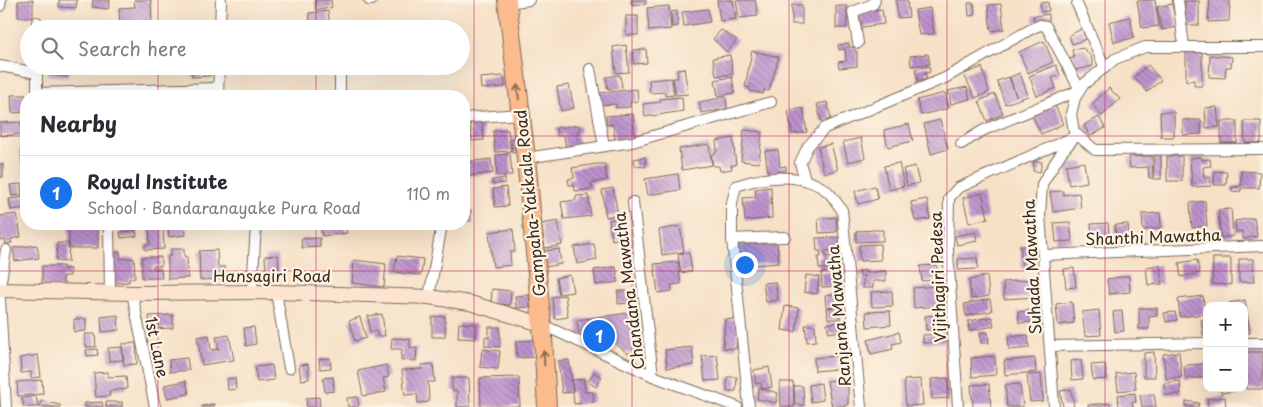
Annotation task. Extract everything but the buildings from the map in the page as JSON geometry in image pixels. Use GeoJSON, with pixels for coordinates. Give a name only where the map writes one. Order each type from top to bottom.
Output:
{"type":"FeatureCollection","features":[{"type":"Feature","properties":{"kind":"highway","name":"Gampaha-Yakkala Road"},"geometry":{"type":"LineString","coordinates":[[507,2],[526,158],[547,407]]}},
{"type":"Feature","properties":{"kind":"street"},"geometry":{"type":"LineString","coordinates":[[0,6],[1,0]]}},
{"type":"Feature","properties":{"kind":"street"},"geometry":{"type":"LineString","coordinates":[[220,20],[221,0]]}},
{"type":"Feature","properties":{"kind":"street"},"geometry":{"type":"LineString","coordinates":[[507,2],[530,0]]}},
{"type":"Feature","properties":{"kind":"street"},"geometry":{"type":"LineString","coordinates":[[851,0],[858,43]]}},
{"type":"Feature","properties":{"kind":"street"},"geometry":{"type":"LineString","coordinates":[[853,12],[873,4],[876,0]]}},
{"type":"Feature","properties":{"kind":"street"},"geometry":{"type":"LineString","coordinates":[[1178,0],[1184,46]]}},
{"type":"Feature","properties":{"kind":"street"},"geometry":{"type":"LineString","coordinates":[[1077,4],[1104,68]]}},
{"type":"Feature","properties":{"kind":"street"},"geometry":{"type":"LineString","coordinates":[[749,407],[732,238],[732,203],[736,186],[754,180],[805,179],[800,163],[808,146],[825,128],[945,78],[1040,25],[1046,26],[1080,90]]}},
{"type":"Feature","properties":{"kind":"street"},"geometry":{"type":"LineString","coordinates":[[1263,47],[1145,47],[1115,59],[1104,68],[1080,90],[1075,98],[1071,114],[1076,136],[1095,150],[1263,149]]}},
{"type":"Feature","properties":{"kind":"street"},"geometry":{"type":"LineString","coordinates":[[0,66],[20,68]]}},
{"type":"Feature","properties":{"kind":"street"},"geometry":{"type":"LineString","coordinates":[[590,69],[604,146]]}},
{"type":"Feature","properties":{"kind":"street"},"geometry":{"type":"LineString","coordinates":[[37,75],[37,90]]}},
{"type":"Feature","properties":{"kind":"street"},"geometry":{"type":"LineString","coordinates":[[218,90],[219,75]]}},
{"type":"Feature","properties":{"kind":"street"},"geometry":{"type":"LineString","coordinates":[[340,75],[340,90]]}},
{"type":"Feature","properties":{"kind":"street"},"geometry":{"type":"LineString","coordinates":[[961,144],[984,130],[1080,90]]}},
{"type":"Feature","properties":{"kind":"street"},"geometry":{"type":"LineString","coordinates":[[526,158],[655,136],[771,102]]}},
{"type":"Feature","properties":{"kind":"street"},"geometry":{"type":"LineString","coordinates":[[470,118],[521,114]]}},
{"type":"Feature","properties":{"kind":"street","name":"Suhada Mawatha"},"geometry":{"type":"LineString","coordinates":[[1054,407],[1040,215],[1042,184],[1061,153],[1076,136]]}},
{"type":"Feature","properties":{"kind":"street","name":"Vijithagiri Pedesa"},"geometry":{"type":"LineString","coordinates":[[958,407],[948,251],[949,198],[958,188],[1076,136]]}},
{"type":"Feature","properties":{"kind":"street","name":"Ranjana Mawatha"},"geometry":{"type":"LineString","coordinates":[[805,179],[828,192],[842,210],[861,407]]}},
{"type":"Feature","properties":{"kind":"street","name":"Chandana Mawatha"},"geometry":{"type":"LineString","coordinates":[[633,202],[653,376]]}},
{"type":"Feature","properties":{"kind":"street"},"geometry":{"type":"LineString","coordinates":[[109,230],[110,292]]}},
{"type":"Feature","properties":{"kind":"street"},"geometry":{"type":"LineString","coordinates":[[252,292],[256,230]]}},
{"type":"Feature","properties":{"kind":"street"},"geometry":{"type":"LineString","coordinates":[[429,298],[441,230]]}},
{"type":"Feature","properties":{"kind":"street"},"geometry":{"type":"LineString","coordinates":[[732,238],[785,238]]}},
{"type":"Feature","properties":{"kind":"street","name":"Shanthi Mawatha"},"geometry":{"type":"LineString","coordinates":[[1044,255],[1263,246]]}},
{"type":"Feature","properties":{"kind":"street"},"geometry":{"type":"LineString","coordinates":[[0,288],[6,250]]}},
{"type":"Feature","properties":{"kind":"street","name":"Hansagiri Road"},"geometry":{"type":"LineString","coordinates":[[0,288],[132,293],[276,292],[429,298],[470,303],[541,324]]}},
{"type":"Feature","properties":{"kind":"street"},"geometry":{"type":"LineString","coordinates":[[276,292],[289,368]]}},
{"type":"Feature","properties":{"kind":"street","name":"1st Lane"},"geometry":{"type":"LineString","coordinates":[[132,293],[155,407]]}},
{"type":"Feature","properties":{"kind":"street"},"geometry":{"type":"LineString","coordinates":[[0,299],[6,407]]}},
{"type":"Feature","properties":{"kind":"street"},"geometry":{"type":"LineString","coordinates":[[541,324],[653,376],[737,407]]}},
{"type":"Feature","properties":{"kind":"street"},"geometry":{"type":"LineString","coordinates":[[1050,346],[1203,343]]}},
{"type":"Feature","properties":{"kind":"street"},"geometry":{"type":"LineString","coordinates":[[1248,343],[1263,343]]}},
{"type":"Feature","properties":{"kind":"place","name":"Royal Institute"},"geometry":{"type":"Point","coordinates":[599,336]}}]}
